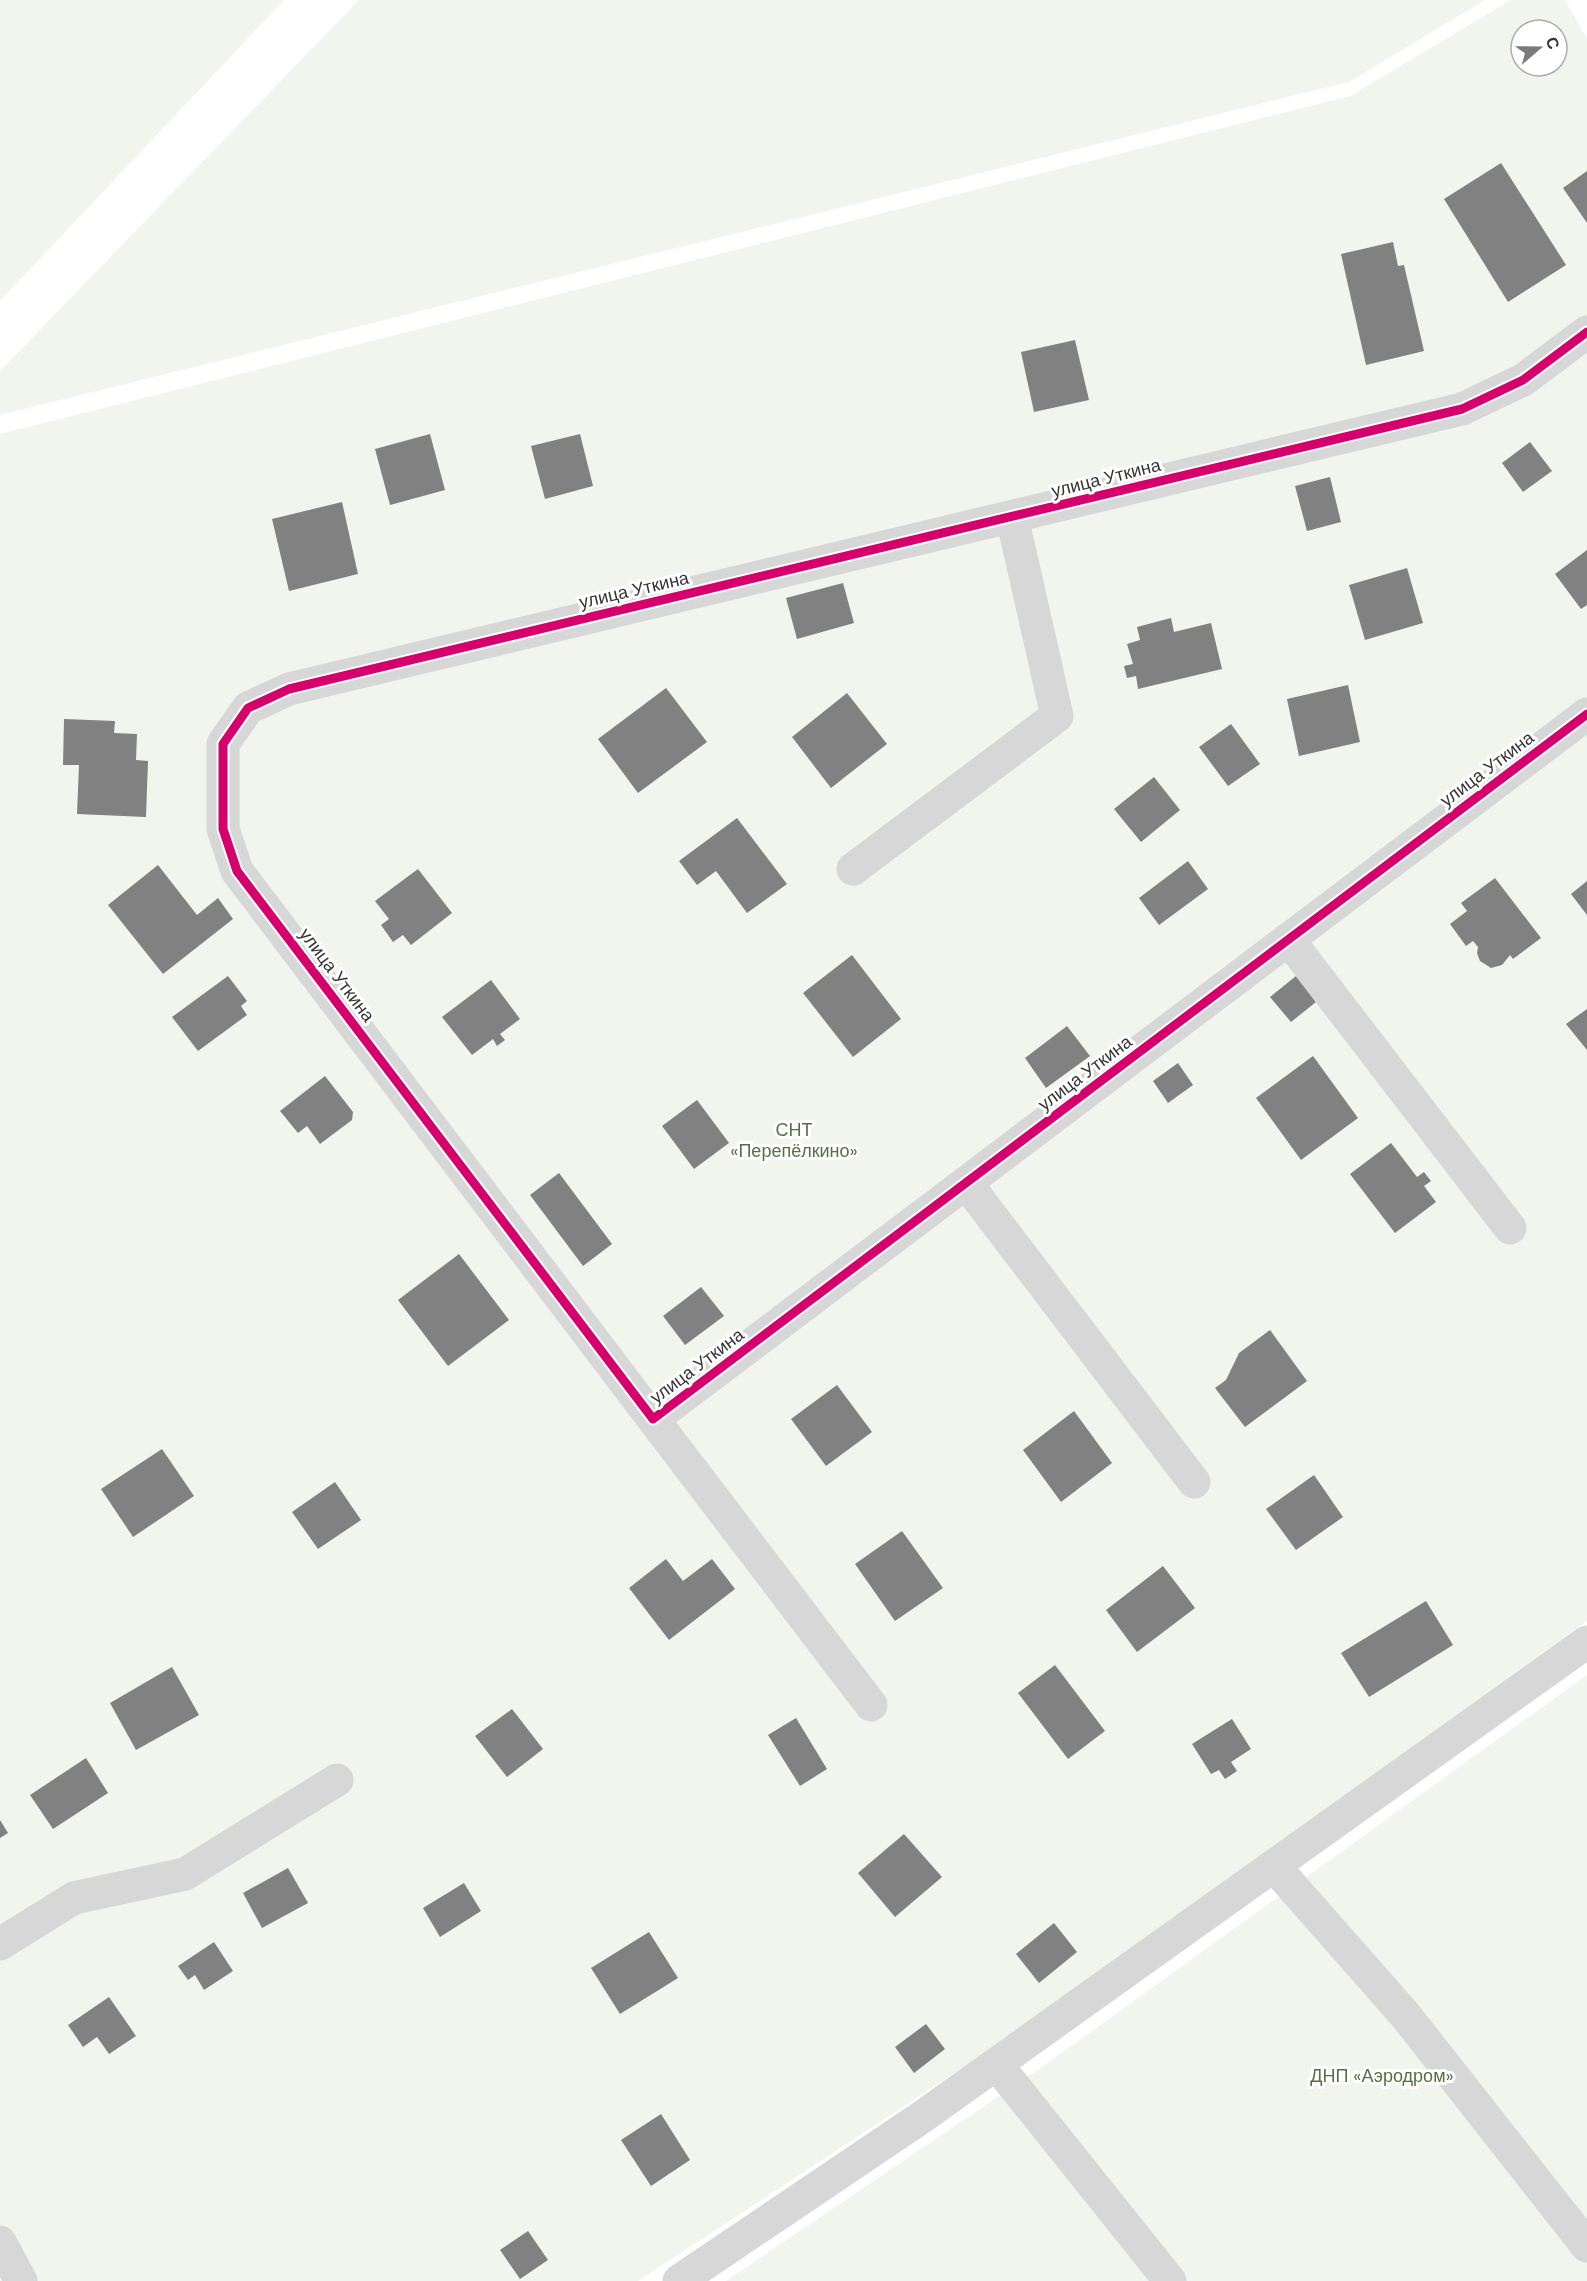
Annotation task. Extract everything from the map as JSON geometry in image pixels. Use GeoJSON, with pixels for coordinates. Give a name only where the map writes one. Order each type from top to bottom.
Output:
{"type":"FeatureCollection","features":[{"type":"Feature","properties":{"kind":"street","name":"улица Уткина"},"geometry":{"type":"LineString","coordinates":[[1587,332],[1523,380],[1462,409],[289,689],[248,708],[223,744],[223,829],[237,871],[653,1419],[1587,714]]}},
{"type":"Feature","properties":{"kind":"street"},"geometry":{"type":"LineString","coordinates":[[853,868],[1058,716],[1012,517]]}},
{"type":"Feature","properties":{"kind":"street"},"geometry":{"type":"LineString","coordinates":[[1288,939],[1510,1228]]}},
{"type":"Feature","properties":{"kind":"street"},"geometry":{"type":"LineString","coordinates":[[967,1184],[1194,1482]]}},
{"type":"Feature","properties":{"kind":"street"},"geometry":{"type":"LineString","coordinates":[[653,1419],[871,1705]]}},
{"type":"Feature","properties":{"kind":"street"},"geometry":{"type":"LineString","coordinates":[[697,2276],[1274,1866],[1583,1652]]}},
{"type":"Feature","properties":{"kind":"street"},"geometry":{"type":"LineString","coordinates":[[0,1944],[74,1898],[185,1874],[337,1780]]}},
{"type":"Feature","properties":{"kind":"street"},"geometry":{"type":"LineString","coordinates":[[1274,1866],[1406,2016],[1587,2246]]}},
{"type":"Feature","properties":{"kind":"street"},"geometry":{"type":"LineString","coordinates":[[997,2065],[1170,2281]]}},
{"type":"Feature","properties":{"kind":"street"},"geometry":{"type":"LineString","coordinates":[[0,2242],[21,2281]]}},
{"type":"Feature","properties":{"kind":"green space"},"geometry":{"type":"Polygon","coordinates":[[[0,0],[284,0],[0,301],[0,0]]]}},
{"type":"Feature","properties":{"kind":"green space"},"geometry":{"type":"Polygon","coordinates":[[[359,0],[1485,0],[1349,82],[0,415],[0,371],[359,0]]]}},
{"type":"Feature","properties":{"kind":"green space","name":"СНТ «Перепёлкино»"},"geometry":{"type":"Polygon","coordinates":[[[1511,0],[1565,0],[1587,39],[1587,1621],[1003,2041],[638,2281],[0,2281],[0,434],[1350,96],[1511,0]]]}},
{"type":"Feature","properties":{"kind":"green space","name":"ДНП «Аэродром»"},"geometry":{"type":"Polygon","coordinates":[[[1587,1675],[1587,2281],[726,2281],[1039,2069],[1587,1675]]]}},
{"type":"Feature","properties":{"kind":"building"},"geometry":{"type":"Polygon","coordinates":[[[1501,163],[1566,265],[1508,302],[1444,199],[1501,163]]]}},
{"type":"Feature","properties":{"kind":"building"},"geometry":{"type":"Polygon","coordinates":[[[1587,171],[1587,223],[1563,188],[1587,171]]]}},
{"type":"Feature","properties":{"kind":"building"},"geometry":{"type":"Polygon","coordinates":[[[1393,242],[1398,266],[1404,265],[1424,351],[1366,365],[1341,254],[1393,242]]]}},
{"type":"Feature","properties":{"kind":"building"},"geometry":{"type":"Polygon","coordinates":[[[1075,340],[1089,400],[1034,412],[1021,352],[1075,340]]]}},
{"type":"Feature","properties":{"kind":"building"},"geometry":{"type":"Polygon","coordinates":[[[430,434],[445,490],[390,505],[375,449],[430,434]]]}},
{"type":"Feature","properties":{"kind":"building"},"geometry":{"type":"Polygon","coordinates":[[[580,434],[593,486],[545,499],[531,446],[580,434]]]}},
{"type":"Feature","properties":{"kind":"building"},"geometry":{"type":"Polygon","coordinates":[[[1530,442],[1552,471],[1523,492],[1502,463],[1530,442]]]}},
{"type":"Feature","properties":{"kind":"building"},"geometry":{"type":"Polygon","coordinates":[[[1330,477],[1341,522],[1307,531],[1295,486],[1330,477]]]}},
{"type":"Feature","properties":{"kind":"building"},"geometry":{"type":"Polygon","coordinates":[[[342,502],[358,574],[289,591],[272,519],[342,502]]]}},
{"type":"Feature","properties":{"kind":"building"},"geometry":{"type":"Polygon","coordinates":[[[1587,550],[1587,605],[1581,609],[1555,574],[1587,550]]]}},
{"type":"Feature","properties":{"kind":"building"},"geometry":{"type":"Polygon","coordinates":[[[1407,568],[1423,623],[1365,640],[1349,585],[1407,568]]]}},
{"type":"Feature","properties":{"kind":"building"},"geometry":{"type":"Polygon","coordinates":[[[843,583],[854,623],[797,639],[786,598],[843,583]]]}},
{"type":"Feature","properties":{"kind":"building"},"geometry":{"type":"Polygon","coordinates":[[[1171,618],[1174,632],[1211,623],[1222,669],[1138,689],[1136,676],[1127,678],[1124,666],[1133,664],[1127,644],[1140,640],[1137,627],[1171,618]]]}},
{"type":"Feature","properties":{"kind":"building"},"geometry":{"type":"Polygon","coordinates":[[[1348,685],[1360,742],[1299,756],[1287,699],[1348,685]]]}},
{"type":"Feature","properties":{"kind":"building"},"geometry":{"type":"Polygon","coordinates":[[[666,688],[707,742],[638,793],[598,739],[666,688]]]}},
{"type":"Feature","properties":{"kind":"building"},"geometry":{"type":"Polygon","coordinates":[[[847,693],[887,744],[831,788],[792,737],[847,693]]]}},
{"type":"Feature","properties":{"kind":"building"},"geometry":{"type":"Polygon","coordinates":[[[64,719],[115,721],[114,733],[137,734],[136,760],[148,761],[146,817],[77,814],[79,765],[63,765],[64,719]]]}},
{"type":"Feature","properties":{"kind":"building"},"geometry":{"type":"Polygon","coordinates":[[[1231,724],[1260,764],[1228,786],[1199,747],[1231,724]]]}},
{"type":"Feature","properties":{"kind":"building"},"geometry":{"type":"Polygon","coordinates":[[[1154,777],[1180,810],[1141,842],[1114,809],[1154,777]]]}},
{"type":"Feature","properties":{"kind":"building"},"geometry":{"type":"Polygon","coordinates":[[[737,818],[787,884],[747,913],[716,871],[697,885],[679,861],[737,818]]]}},
{"type":"Feature","properties":{"kind":"building"},"geometry":{"type":"Polygon","coordinates":[[[1188,861],[1208,889],[1159,925],[1139,898],[1188,861]]]}},
{"type":"Feature","properties":{"kind":"building"},"geometry":{"type":"Polygon","coordinates":[[[158,865],[197,915],[218,898],[233,919],[163,974],[108,905],[158,865]]]}},
{"type":"Feature","properties":{"kind":"building"},"geometry":{"type":"Polygon","coordinates":[[[418,869],[452,913],[411,945],[403,935],[393,942],[381,925],[389,919],[375,901],[418,869]]]}},
{"type":"Feature","properties":{"kind":"building"},"geometry":{"type":"Polygon","coordinates":[[[1495,878],[1541,938],[1513,959],[1510,955],[1502,965],[1491,968],[1480,961],[1477,953],[1478,947],[1473,941],[1466,946],[1450,924],[1467,911],[1461,903],[1495,878]]]}},
{"type":"Feature","properties":{"kind":"building"},"geometry":{"type":"Polygon","coordinates":[[[1587,881],[1587,915],[1571,894],[1587,881]]]}},
{"type":"Feature","properties":{"kind":"building"},"geometry":{"type":"Polygon","coordinates":[[[852,955],[901,1019],[853,1057],[803,993],[852,955]]]}},
{"type":"Feature","properties":{"kind":"building"},"geometry":{"type":"Polygon","coordinates":[[[228,976],[247,1001],[241,1006],[247,1015],[198,1051],[172,1017],[228,976]]]}},
{"type":"Feature","properties":{"kind":"building"},"geometry":{"type":"Polygon","coordinates":[[[1296,976],[1316,1002],[1291,1022],[1270,997],[1296,976]]]}},
{"type":"Feature","properties":{"kind":"building"},"geometry":{"type":"Polygon","coordinates":[[[491,980],[520,1019],[500,1034],[505,1040],[497,1046],[493,1039],[472,1055],[442,1017],[491,980]]]}},
{"type":"Feature","properties":{"kind":"building"},"geometry":{"type":"Polygon","coordinates":[[[1587,1009],[1587,1050],[1566,1024],[1587,1009]]]}},
{"type":"Feature","properties":{"kind":"building"},"geometry":{"type":"Polygon","coordinates":[[[1067,1026],[1090,1056],[1046,1088],[1025,1058],[1067,1026]]]}},
{"type":"Feature","properties":{"kind":"building"},"geometry":{"type":"Polygon","coordinates":[[[1313,1056],[1358,1118],[1301,1160],[1256,1098],[1313,1056]]]}},
{"type":"Feature","properties":{"kind":"building"},"geometry":{"type":"Polygon","coordinates":[[[1178,1063],[1193,1085],[1168,1103],[1153,1081],[1178,1063]]]}},
{"type":"Feature","properties":{"kind":"building"},"geometry":{"type":"Polygon","coordinates":[[[325,1076],[353,1112],[352,1120],[320,1144],[307,1126],[298,1133],[280,1111],[325,1076]]]}},
{"type":"Feature","properties":{"kind":"building"},"geometry":{"type":"Polygon","coordinates":[[[697,1100],[729,1143],[694,1169],[662,1126],[697,1100]]]}},
{"type":"Feature","properties":{"kind":"building"},"geometry":{"type":"Polygon","coordinates":[[[1391,1143],[1417,1177],[1424,1172],[1431,1181],[1424,1186],[1436,1202],[1395,1233],[1350,1174],[1391,1143]]]}},
{"type":"Feature","properties":{"kind":"building"},"geometry":{"type":"Polygon","coordinates":[[[559,1173],[612,1244],[583,1266],[530,1195],[559,1173]]]}},
{"type":"Feature","properties":{"kind":"building"},"geometry":{"type":"Polygon","coordinates":[[[459,1254],[509,1320],[448,1366],[398,1300],[459,1254]]]}},
{"type":"Feature","properties":{"kind":"building"},"geometry":{"type":"Polygon","coordinates":[[[701,1287],[724,1316],[685,1345],[663,1316],[701,1287]]]}},
{"type":"Feature","properties":{"kind":"building"},"geometry":{"type":"Polygon","coordinates":[[[1270,1330],[1307,1381],[1245,1427],[1215,1388],[1226,1380],[1239,1353],[1270,1330]]]}},
{"type":"Feature","properties":{"kind":"building"},"geometry":{"type":"Polygon","coordinates":[[[837,1385],[872,1432],[826,1466],[791,1419],[837,1385]]]}},
{"type":"Feature","properties":{"kind":"building"},"geometry":{"type":"Polygon","coordinates":[[[1074,1411],[1112,1463],[1061,1502],[1023,1450],[1074,1411]]]}},
{"type":"Feature","properties":{"kind":"building"},"geometry":{"type":"Polygon","coordinates":[[[162,1449],[194,1496],[133,1537],[101,1489],[162,1449]]]}},
{"type":"Feature","properties":{"kind":"building"},"geometry":{"type":"Polygon","coordinates":[[[1314,1475],[1343,1517],[1296,1550],[1266,1509],[1314,1475]]]}},
{"type":"Feature","properties":{"kind":"building"},"geometry":{"type":"Polygon","coordinates":[[[335,1482],[361,1520],[318,1549],[292,1512],[335,1482]]]}},
{"type":"Feature","properties":{"kind":"building"},"geometry":{"type":"Polygon","coordinates":[[[902,1531],[943,1588],[895,1621],[855,1564],[902,1531]]]}},
{"type":"Feature","properties":{"kind":"building"},"geometry":{"type":"Polygon","coordinates":[[[666,1559],[683,1581],[712,1559],[735,1589],[669,1640],[629,1588],[666,1559]]]}},
{"type":"Feature","properties":{"kind":"building"},"geometry":{"type":"Polygon","coordinates":[[[1163,1566],[1195,1608],[1137,1652],[1106,1610],[1163,1566]]]}},
{"type":"Feature","properties":{"kind":"building"},"geometry":{"type":"Polygon","coordinates":[[[1426,1601],[1453,1645],[1369,1697],[1341,1653],[1426,1601]]]}},
{"type":"Feature","properties":{"kind":"building"},"geometry":{"type":"Polygon","coordinates":[[[1055,1665],[1105,1731],[1068,1759],[1018,1693],[1055,1665]]]}},
{"type":"Feature","properties":{"kind":"building"},"geometry":{"type":"Polygon","coordinates":[[[172,1667],[199,1715],[136,1750],[110,1703],[172,1667]]]}},
{"type":"Feature","properties":{"kind":"building"},"geometry":{"type":"Polygon","coordinates":[[[512,1709],[543,1749],[507,1777],[475,1736],[512,1709]]]}},
{"type":"Feature","properties":{"kind":"building"},"geometry":{"type":"Polygon","coordinates":[[[796,1718],[827,1769],[800,1786],[768,1735],[796,1718]]]}},
{"type":"Feature","properties":{"kind":"building"},"geometry":{"type":"Polygon","coordinates":[[[1232,1719],[1251,1749],[1231,1762],[1237,1771],[1225,1779],[1219,1770],[1211,1774],[1192,1744],[1232,1719]]]}},
{"type":"Feature","properties":{"kind":"building"},"geometry":{"type":"Polygon","coordinates":[[[86,1758],[108,1793],[53,1829],[30,1795],[86,1758]]]}},
{"type":"Feature","properties":{"kind":"building"},"geometry":{"type":"Polygon","coordinates":[[[0,1820],[8,1833],[0,1838],[0,1820]]]}},
{"type":"Feature","properties":{"kind":"building"},"geometry":{"type":"Polygon","coordinates":[[[904,1834],[942,1877],[895,1917],[858,1873],[904,1834]]]}},
{"type":"Feature","properties":{"kind":"building"},"geometry":{"type":"Polygon","coordinates":[[[288,1868],[308,1903],[262,1928],[243,1893],[288,1868]]]}},
{"type":"Feature","properties":{"kind":"building"},"geometry":{"type":"Polygon","coordinates":[[[464,1883],[481,1911],[440,1937],[423,1908],[464,1883]]]}},
{"type":"Feature","properties":{"kind":"building"},"geometry":{"type":"Polygon","coordinates":[[[1054,1923],[1077,1952],[1039,1983],[1016,1954],[1054,1923]]]}},
{"type":"Feature","properties":{"kind":"building"},"geometry":{"type":"Polygon","coordinates":[[[649,1932],[678,1978],[620,2014],[591,1968],[649,1932]]]}},
{"type":"Feature","properties":{"kind":"building"},"geometry":{"type":"Polygon","coordinates":[[[214,1942],[233,1971],[204,1990],[195,1975],[188,1980],[178,1966],[214,1942]]]}},
{"type":"Feature","properties":{"kind":"building"},"geometry":{"type":"Polygon","coordinates":[[[109,1997],[136,2036],[109,2054],[97,2037],[83,2047],[68,2025],[109,1997]]]}},
{"type":"Feature","properties":{"kind":"building"},"geometry":{"type":"Polygon","coordinates":[[[926,2024],[945,2049],[914,2073],[895,2047],[926,2024]]]}},
{"type":"Feature","properties":{"kind":"building"},"geometry":{"type":"Polygon","coordinates":[[[661,2114],[690,2160],[651,2186],[621,2140],[661,2114]]]}},
{"type":"Feature","properties":{"kind":"building"},"geometry":{"type":"Polygon","coordinates":[[[528,2231],[548,2260],[520,2279],[500,2250],[528,2231]]]}},
{"type":"Feature","properties":{"kind":"cycle path"},"geometry":{"type":"LineString","coordinates":[[1587,332],[1523,380],[1462,409],[289,689],[248,708],[223,744],[223,829],[237,871],[653,1419],[1587,714]]}}]}
